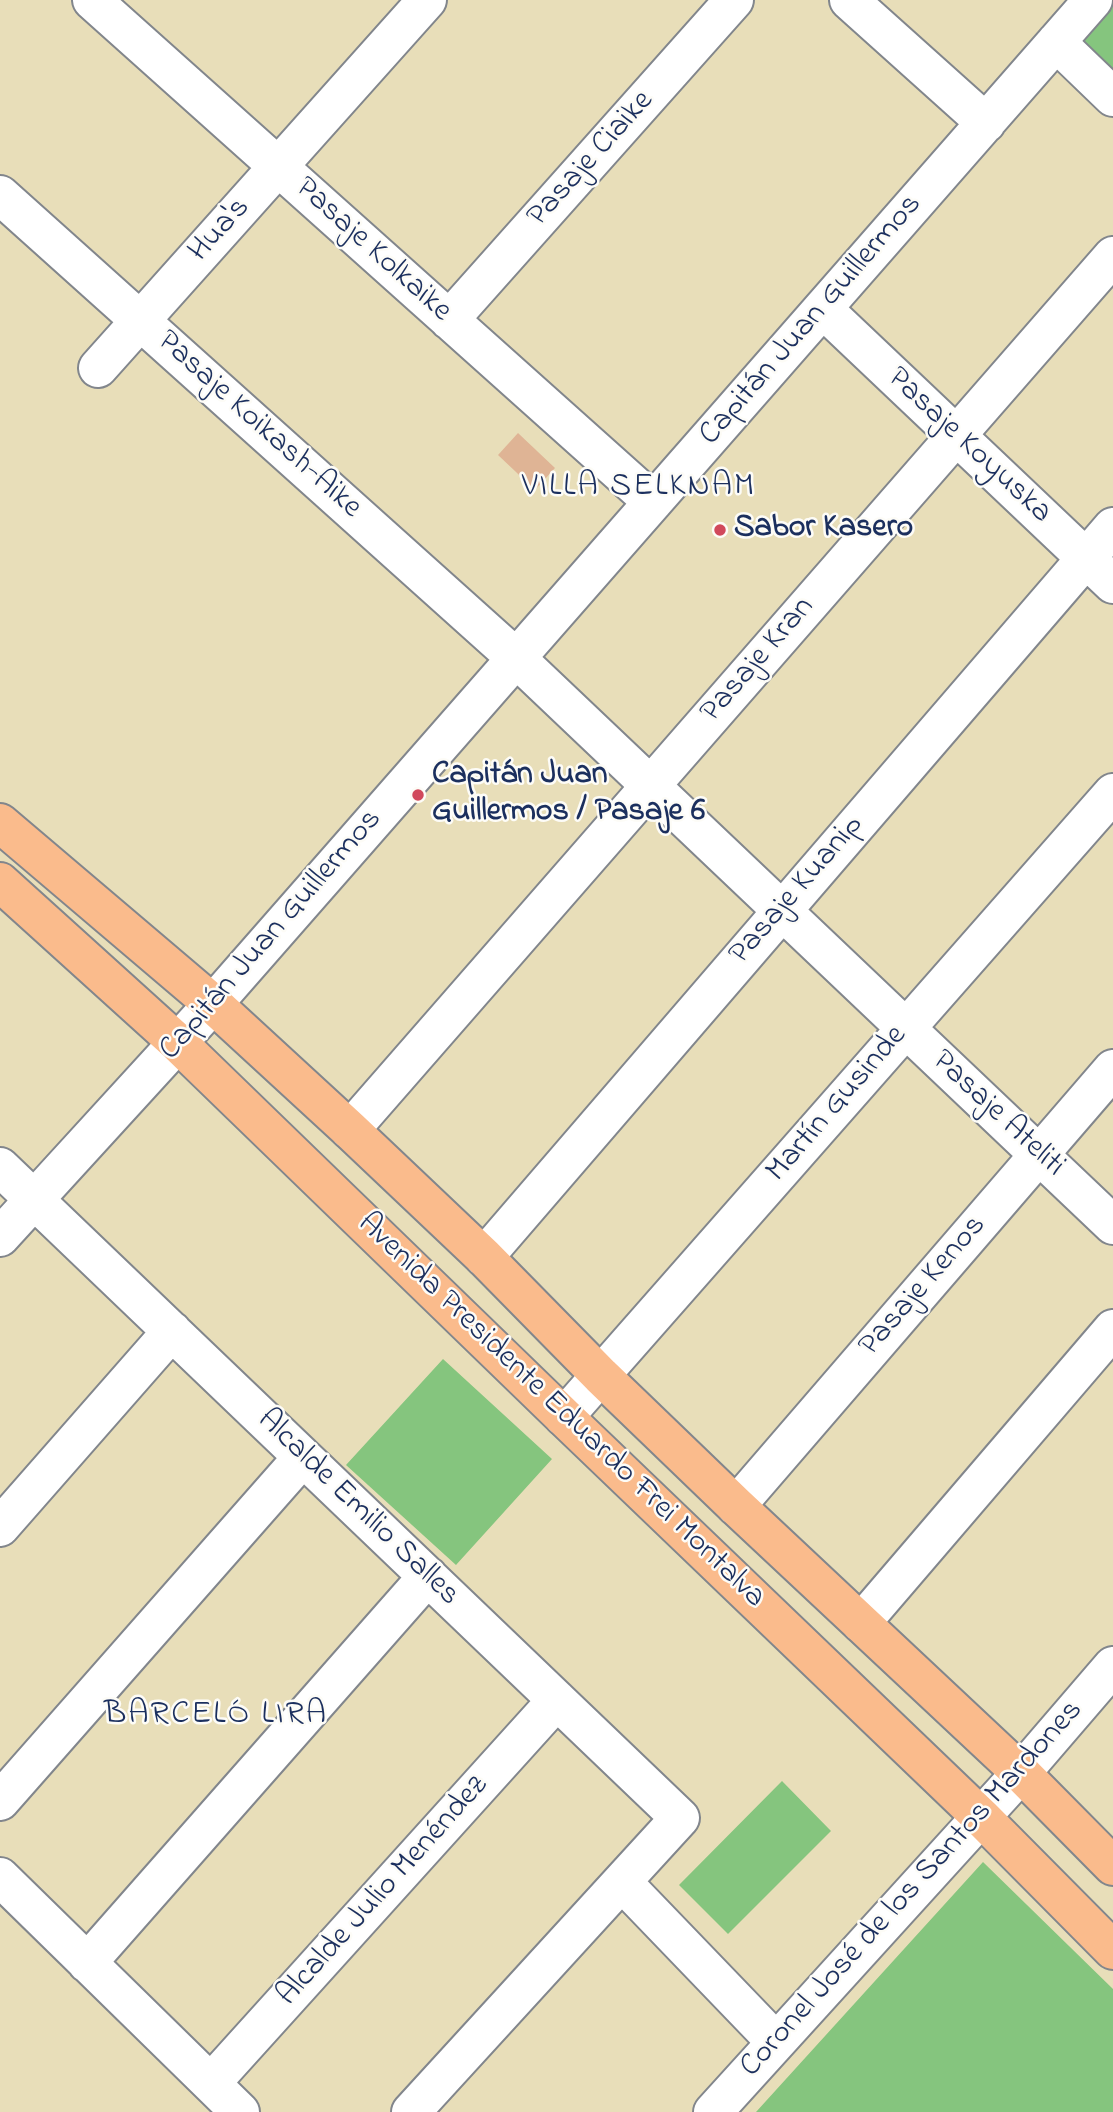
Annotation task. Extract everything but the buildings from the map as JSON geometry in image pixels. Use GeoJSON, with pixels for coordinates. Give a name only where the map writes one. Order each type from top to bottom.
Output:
{"type":"FeatureCollection","features":[{"type":"Feature","properties":{"kind":"main road","name":"Avenida Presidente Eduardo Frei Montalva"},"geometry":{"type":"LineString","coordinates":[[0,823],[213,1004],[350,1130],[484,1256],[600,1376],[1021,1773],[1113,1866]]}},
{"type":"Feature","properties":{"kind":"main road","name":"Avenida Presidente Eduardo Frei Montalva"},"geometry":{"type":"LineString","coordinates":[[0,882],[178,1043],[981,1817],[1113,1950]]}},
{"type":"Feature","properties":{"kind":"street","name":"Pasaje Kolkaike"},"geometry":{"type":"LineString","coordinates":[[92,0],[653,502]]}},
{"type":"Feature","properties":{"kind":"street","name":"Pasaje Ciaike"},"geometry":{"type":"LineString","coordinates":[[449,320],[734,0]]}},
{"type":"Feature","properties":{"kind":"street"},"geometry":{"type":"LineString","coordinates":[[849,0],[986,123]]}},
{"type":"Feature","properties":{"kind":"street","name":"Capitán Juan Guillermos"},"geometry":{"type":"LineString","coordinates":[[0,1237],[213,1004],[1093,0]]}},
{"type":"Feature","properties":{"kind":"street","name":"Hua's"},"geometry":{"type":"LineString","coordinates":[[98,368],[278,167],[414,4]]}},
{"type":"Feature","properties":{"kind":"street"},"geometry":{"type":"LineString","coordinates":[[1056,42],[1113,97]]}},
{"type":"Feature","properties":{"kind":"street","name":"Pasaje Koikash-Aike"},"geometry":{"type":"LineString","coordinates":[[0,195],[516,658]]}},
{"type":"Feature","properties":{"kind":"street","name":"Pasaje Kran"},"geometry":{"type":"LineString","coordinates":[[350,1130],[1113,256]]}},
{"type":"Feature","properties":{"kind":"street","name":"Pasaje Koyuska"},"geometry":{"type":"LineString","coordinates":[[822,309],[1113,584]]}},
{"type":"Feature","properties":{"kind":"street","name":"Pasaje Kuanip"},"geometry":{"type":"LineString","coordinates":[[484,1256],[1113,527]]}},
{"type":"Feature","properties":{"kind":"street","name":"Pasaje Ateliti"},"geometry":{"type":"LineString","coordinates":[[516,658],[1113,1225]]}},
{"type":"Feature","properties":{"kind":"street","name":"Martín Gusinde"},"geometry":{"type":"LineString","coordinates":[[564,1417],[1113,793]]}},
{"type":"Feature","properties":{"kind":"street","name":"Pasaje Kenos"},"geometry":{"type":"LineString","coordinates":[[736,1506],[1113,1069]]}},
{"type":"Feature","properties":{"kind":"street","name":"Alcalde Emilio Salles"},"geometry":{"type":"LineString","coordinates":[[0,1167],[680,1818],[622,1882]]}},
{"type":"Feature","properties":{"kind":"street"},"geometry":{"type":"LineString","coordinates":[[861,1623],[1113,1329]]}},
{"type":"Feature","properties":{"kind":"street"},"geometry":{"type":"LineString","coordinates":[[0,1527],[172,1331]]}},
{"type":"Feature","properties":{"kind":"street"},"geometry":{"type":"LineString","coordinates":[[0,1801],[303,1457]]}},
{"type":"Feature","properties":{"kind":"street"},"geometry":{"type":"LineString","coordinates":[[87,1963],[428,1576]]}},
{"type":"Feature","properties":{"kind":"street","name":"Coronel José de los Santos Mardones"},"geometry":{"type":"LineString","coordinates":[[713,2112],[1021,1773],[1113,1667]]}},
{"type":"Feature","properties":{"kind":"street","name":"Alcalde Julio Menéndez"},"geometry":{"type":"LineString","coordinates":[[211,2083],[557,1700]]}},
{"type":"Feature","properties":{"kind":"street"},"geometry":{"type":"LineString","coordinates":[[0,1877],[240,2112]]}},
{"type":"Feature","properties":{"kind":"street"},"geometry":{"type":"LineString","coordinates":[[411,2112],[622,1882],[776,2042]]}},
{"type":"Feature","properties":{"kind":"green space"},"geometry":{"type":"Polygon","coordinates":[[[1089,0],[1113,0],[1113,85],[1058,33],[1089,0]]]}},
{"type":"Feature","properties":{"kind":"green space"},"geometry":{"type":"Polygon","coordinates":[[[443,1359],[552,1459],[456,1565],[346,1465],[443,1359]]]}},
{"type":"Feature","properties":{"kind":"green space"},"geometry":{"type":"Polygon","coordinates":[[[782,1781],[831,1831],[728,1934],[679,1885],[782,1781]]]}},
{"type":"Feature","properties":{"kind":"green space"},"geometry":{"type":"Polygon","coordinates":[[[983,1862],[1113,1989],[1113,2112],[756,2112],[983,1862]]]}},
{"type":"Feature","properties":{"kind":"place","name":"Sabor Kasero"},"geometry":{"type":"Point","coordinates":[720,530]}},
{"type":"Feature","properties":{"kind":"place","name":"Capitán Juan Guillermos / Pasaje 6"},"geometry":{"type":"Point","coordinates":[418,795]}},
{"type":"Feature","properties":{"kind":"district","name":"VILLA SELKNAM"},"geometry":{"type":"Point","coordinates":[639,489]}},
{"type":"Feature","properties":{"kind":"district","name":"BARCELÓ LIRA"},"geometry":{"type":"Point","coordinates":[216,1717]}}]}
